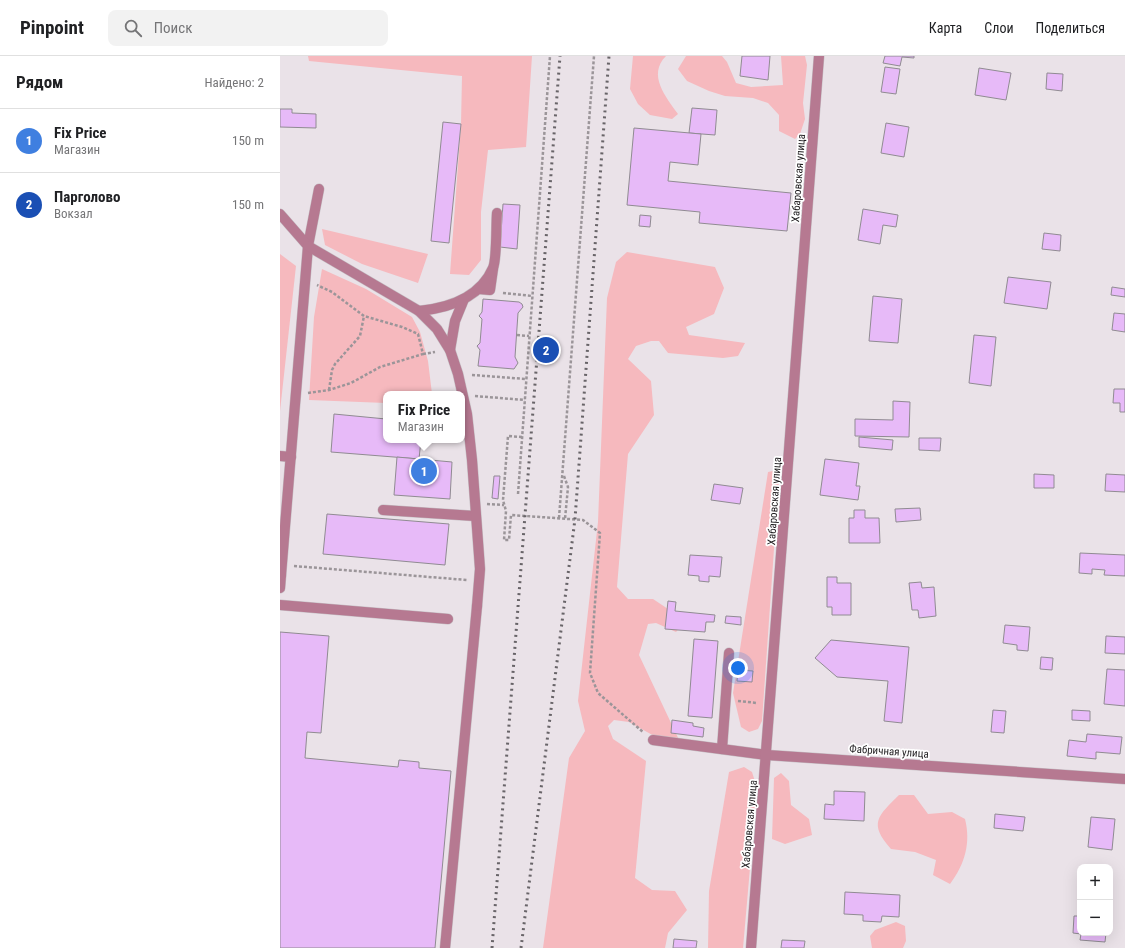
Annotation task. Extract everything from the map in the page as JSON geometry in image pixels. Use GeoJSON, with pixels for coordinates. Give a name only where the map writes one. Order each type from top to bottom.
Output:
{"type":"FeatureCollection","features":[{"type":"Feature","properties":{"kind":"street","name":"Хабаровская улица"},"geometry":{"type":"LineString","coordinates":[[751,948],[771,704],[819,56]]}},
{"type":"Feature","properties":{"kind":"street"},"geometry":{"type":"LineString","coordinates":[[280,588],[308,246],[319,189]]}},
{"type":"Feature","properties":{"kind":"street"},"geometry":{"type":"LineString","coordinates":[[479,289],[490,290],[497,213]]}},
{"type":"Feature","properties":{"kind":"street"},"geometry":{"type":"LineString","coordinates":[[280,214],[308,246],[419,311],[438,329],[450,350],[458,374],[461,391]]}},
{"type":"Feature","properties":{"kind":"street"},"geometry":{"type":"LineString","coordinates":[[419,311],[441,309],[464,299],[479,289],[493,267]]}},
{"type":"Feature","properties":{"kind":"street"},"geometry":{"type":"LineString","coordinates":[[450,350],[455,321],[464,299]]}},
{"type":"Feature","properties":{"kind":"street"},"geometry":{"type":"LineString","coordinates":[[445,948],[480,569],[472,460],[465,414]]}},
{"type":"Feature","properties":{"kind":"street"},"geometry":{"type":"LineString","coordinates":[[280,456],[291,457]]}},
{"type":"Feature","properties":{"kind":"street"},"geometry":{"type":"LineString","coordinates":[[383,510],[475,516]]}},
{"type":"Feature","properties":{"kind":"street"},"geometry":{"type":"LineString","coordinates":[[280,605],[448,619]]}},
{"type":"Feature","properties":{"kind":"street"},"geometry":{"type":"LineString","coordinates":[[722,749],[730,653]]}},
{"type":"Feature","properties":{"kind":"street","name":"Фабричная улица"},"geometry":{"type":"LineString","coordinates":[[653,740],[767,754],[1125,780]]}},
{"type":"Feature","properties":{"kind":"path"},"geometry":{"type":"LineString","coordinates":[[518,494],[550,56]]}},
{"type":"Feature","properties":{"kind":"path"},"geometry":{"type":"LineString","coordinates":[[559,518],[564,476],[594,56]]}},
{"type":"Feature","properties":{"kind":"path"},"geometry":{"type":"LineString","coordinates":[[296,394],[329,390],[351,383],[380,367],[423,354],[418,334],[364,316],[332,292],[305,279]]}},
{"type":"Feature","properties":{"kind":"path"},"geometry":{"type":"LineString","coordinates":[[490,290],[532,296]]}},
{"type":"Feature","properties":{"kind":"path"},"geometry":{"type":"LineString","coordinates":[[329,390],[332,370],[335,364],[360,336],[364,316]]}},
{"type":"Feature","properties":{"kind":"path"},"geometry":{"type":"LineString","coordinates":[[516,335],[529,336]]}},
{"type":"Feature","properties":{"kind":"path"},"geometry":{"type":"LineString","coordinates":[[458,374],[526,379]]}},
{"type":"Feature","properties":{"kind":"path"},"geometry":{"type":"LineString","coordinates":[[465,395],[524,400]]}},
{"type":"Feature","properties":{"kind":"path"},"geometry":{"type":"LineString","coordinates":[[522,437],[508,436],[503,500],[506,511],[504,540],[509,540],[511,515],[583,520],[600,533],[590,673],[598,693],[653,740]]}},
{"type":"Feature","properties":{"kind":"path"},"geometry":{"type":"LineString","coordinates":[[564,476],[568,487],[565,519]]}},
{"type":"Feature","properties":{"kind":"path"},"geometry":{"type":"LineString","coordinates":[[282,570],[479,581]]}},
{"type":"Feature","properties":{"kind":"path"},"geometry":{"type":"LineString","coordinates":[[726,700],[771,704]]}},
{"type":"Feature","properties":{"kind":"shaded area"},"geometry":{"type":"Polygon","coordinates":[[[308,56],[532,56],[526,147],[488,150],[481,212],[481,260],[469,275],[450,274],[461,124],[462,76],[309,61],[308,56]]]}},
{"type":"Feature","properties":{"kind":"shaded area"},"geometry":{"type":"Polygon","coordinates":[[[633,56],[666,56],[658,71],[658,78],[660,86],[678,114],[672,119],[650,115],[638,104],[630,89],[633,56]]]}},
{"type":"Feature","properties":{"kind":"shaded area"},"geometry":{"type":"Polygon","coordinates":[[[686,56],[722,56],[727,62],[736,83],[751,87],[783,85],[781,56],[805,56],[807,65],[803,103],[805,119],[800,134],[795,139],[779,131],[779,115],[768,103],[753,98],[725,96],[709,91],[687,81],[678,69],[686,56]]]}},
{"type":"Feature","properties":{"kind":"shaded area"},"geometry":{"type":"Polygon","coordinates":[[[322,229],[428,254],[418,283],[362,264],[325,245],[322,229]]]}},
{"type":"Feature","properties":{"kind":"shaded area"},"geometry":{"type":"Polygon","coordinates":[[[627,252],[715,267],[724,288],[714,314],[686,327],[689,335],[745,343],[738,356],[723,358],[668,353],[659,341],[651,341],[636,346],[628,359],[651,381],[654,415],[628,454],[617,587],[628,599],[653,599],[686,621],[676,632],[656,623],[648,624],[639,655],[680,742],[665,742],[629,722],[614,720],[608,726],[613,739],[646,761],[635,878],[652,890],[675,891],[687,910],[668,933],[665,948],[543,948],[569,758],[585,731],[578,701],[598,522],[607,298],[616,262],[627,252]]]}},
{"type":"Feature","properties":{"kind":"shaded area"},"geometry":{"type":"Polygon","coordinates":[[[280,254],[296,266],[280,411],[280,254]]]}},
{"type":"Feature","properties":{"kind":"shaded area"},"geometry":{"type":"Polygon","coordinates":[[[322,269],[366,289],[412,317],[420,332],[428,361],[432,391],[383,391],[383,403],[309,400],[314,317],[322,269]]]}},
{"type":"Feature","properties":{"kind":"shaded area"},"geometry":{"type":"Polygon","coordinates":[[[773,471],[779,477],[762,721],[758,729],[749,732],[741,727],[733,693],[768,472],[773,471]]]}},
{"type":"Feature","properties":{"kind":"shaded area"},"geometry":{"type":"Polygon","coordinates":[[[744,767],[752,772],[757,788],[743,948],[708,948],[709,891],[729,772],[744,767]]]}},
{"type":"Feature","properties":{"kind":"shaded area"},"geometry":{"type":"Polygon","coordinates":[[[781,773],[789,781],[791,805],[809,819],[812,835],[785,844],[772,839],[774,778],[781,773]]]}},
{"type":"Feature","properties":{"kind":"shaded area"},"geometry":{"type":"Polygon","coordinates":[[[899,795],[914,795],[928,814],[952,812],[965,819],[967,828],[967,845],[960,869],[950,884],[933,875],[936,860],[915,852],[891,849],[884,840],[880,833],[878,820],[881,814],[899,795]]]}},
{"type":"Feature","properties":{"kind":"shaded area"},"geometry":{"type":"Polygon","coordinates":[[[896,922],[905,926],[906,941],[903,948],[872,948],[870,936],[875,930],[896,922]]]}},
{"type":"Feature","properties":{"kind":"building"},"geometry":{"type":"Polygon","coordinates":[[[742,56],[770,56],[768,80],[740,76],[742,56]]]}},
{"type":"Feature","properties":{"kind":"building"},"geometry":{"type":"Polygon","coordinates":[[[885,56],[914,56],[914,58],[902,57],[900,66],[883,63],[885,56]]]}},
{"type":"Feature","properties":{"kind":"building"},"geometry":{"type":"Polygon","coordinates":[[[885,67],[900,69],[896,94],[881,92],[885,67]]]}},
{"type":"Feature","properties":{"kind":"building"},"geometry":{"type":"Polygon","coordinates":[[[979,68],[1011,73],[1006,100],[975,95],[979,68]]]}},
{"type":"Feature","properties":{"kind":"building"},"geometry":{"type":"Polygon","coordinates":[[[1047,73],[1063,74],[1062,91],[1046,89],[1047,73]]]}},
{"type":"Feature","properties":{"kind":"building"},"geometry":{"type":"Polygon","coordinates":[[[692,108],[717,110],[715,135],[689,133],[692,108]]]}},
{"type":"Feature","properties":{"kind":"building"},"geometry":{"type":"Polygon","coordinates":[[[280,109],[292,109],[292,113],[316,114],[316,128],[280,127],[280,109]]]}},
{"type":"Feature","properties":{"kind":"building"},"geometry":{"type":"Polygon","coordinates":[[[443,122],[461,124],[449,243],[431,241],[443,122]]]}},
{"type":"Feature","properties":{"kind":"building"},"geometry":{"type":"Polygon","coordinates":[[[886,123],[909,127],[904,157],[881,153],[886,123]]]}},
{"type":"Feature","properties":{"kind":"building"},"geometry":{"type":"Polygon","coordinates":[[[634,128],[701,134],[698,165],[670,162],[668,181],[791,193],[787,231],[699,223],[700,212],[627,205],[634,128]]]}},
{"type":"Feature","properties":{"kind":"building"},"geometry":{"type":"Polygon","coordinates":[[[503,204],[520,205],[517,249],[500,247],[503,204]]]}},
{"type":"Feature","properties":{"kind":"building"},"geometry":{"type":"Polygon","coordinates":[[[863,209],[898,215],[896,227],[883,225],[880,244],[858,240],[863,209]]]}},
{"type":"Feature","properties":{"kind":"building"},"geometry":{"type":"Polygon","coordinates":[[[640,215],[651,216],[650,227],[639,226],[640,215]]]}},
{"type":"Feature","properties":{"kind":"building"},"geometry":{"type":"Polygon","coordinates":[[[1044,233],[1061,235],[1060,251],[1042,249],[1044,233]]]}},
{"type":"Feature","properties":{"kind":"building"},"geometry":{"type":"Polygon","coordinates":[[[1008,277],[1051,282],[1047,309],[1004,303],[1008,277]]]}},
{"type":"Feature","properties":{"kind":"building"},"geometry":{"type":"Polygon","coordinates":[[[1112,287],[1125,289],[1125,297],[1111,295],[1112,287]]]}},
{"type":"Feature","properties":{"kind":"building"},"geometry":{"type":"Polygon","coordinates":[[[873,296],[902,299],[898,343],[869,341],[873,296]]]}},
{"type":"Feature","properties":{"kind":"building"},"geometry":{"type":"Polygon","coordinates":[[[483,299],[519,302],[522,304],[523,307],[518,313],[515,357],[518,363],[514,369],[478,366],[480,350],[477,346],[480,343],[482,319],[479,316],[482,312],[483,299]]]}},
{"type":"Feature","properties":{"kind":"building"},"geometry":{"type":"Polygon","coordinates":[[[1114,313],[1125,314],[1125,332],[1112,330],[1114,313]]]}},
{"type":"Feature","properties":{"kind":"building"},"geometry":{"type":"Polygon","coordinates":[[[974,335],[996,337],[991,386],[969,383],[974,335]]]}},
{"type":"Feature","properties":{"kind":"building"},"geometry":{"type":"Polygon","coordinates":[[[1114,389],[1125,389],[1125,412],[1120,412],[1120,403],[1113,403],[1114,389]]]}},
{"type":"Feature","properties":{"kind":"building"},"geometry":{"type":"Polygon","coordinates":[[[893,401],[910,402],[909,437],[855,436],[855,419],[893,420],[893,401]]]}},
{"type":"Feature","properties":{"kind":"building"},"geometry":{"type":"Polygon","coordinates":[[[334,414],[383,419],[383,443],[421,443],[419,459],[331,452],[334,414]]]}},
{"type":"Feature","properties":{"kind":"building"},"geometry":{"type":"Polygon","coordinates":[[[859,437],[893,440],[892,450],[859,447],[859,437]]]}},
{"type":"Feature","properties":{"kind":"building"},"geometry":{"type":"Polygon","coordinates":[[[919,438],[941,438],[940,451],[919,450],[919,438]]]}},
{"type":"Feature","properties":{"kind":"building"},"geometry":{"type":"Polygon","coordinates":[[[397,457],[452,462],[450,499],[394,495],[397,457]]]}},
{"type":"Feature","properties":{"kind":"building"},"geometry":{"type":"Polygon","coordinates":[[[825,459],[859,463],[856,486],[860,486],[858,500],[820,495],[825,459]]]}},
{"type":"Feature","properties":{"kind":"building"},"geometry":{"type":"Polygon","coordinates":[[[1034,474],[1054,475],[1054,488],[1034,488],[1034,474]]]}},
{"type":"Feature","properties":{"kind":"building"},"geometry":{"type":"Polygon","coordinates":[[[1106,474],[1125,475],[1125,492],[1105,491],[1106,474]]]}},
{"type":"Feature","properties":{"kind":"building"},"geometry":{"type":"Polygon","coordinates":[[[494,476],[500,476],[498,499],[492,498],[494,476]]]}},
{"type":"Feature","properties":{"kind":"building"},"geometry":{"type":"Polygon","coordinates":[[[714,484],[743,488],[740,504],[711,500],[714,484]]]}},
{"type":"Feature","properties":{"kind":"building"},"geometry":{"type":"Polygon","coordinates":[[[920,508],[921,520],[896,522],[895,509],[920,508]]]}},
{"type":"Feature","properties":{"kind":"building"},"geometry":{"type":"Polygon","coordinates":[[[854,510],[865,510],[865,518],[879,518],[880,543],[849,543],[849,518],[854,518],[854,510]]]}},
{"type":"Feature","properties":{"kind":"building"},"geometry":{"type":"Polygon","coordinates":[[[327,514],[449,524],[445,565],[323,554],[327,514]]]}},
{"type":"Feature","properties":{"kind":"building"},"geometry":{"type":"Polygon","coordinates":[[[1080,553],[1125,555],[1125,576],[1104,575],[1105,570],[1092,569],[1092,574],[1079,573],[1080,553]]]}},
{"type":"Feature","properties":{"kind":"building"},"geometry":{"type":"Polygon","coordinates":[[[690,555],[722,557],[720,577],[709,576],[709,582],[699,581],[699,576],[688,575],[690,555]]]}},
{"type":"Feature","properties":{"kind":"building"},"geometry":{"type":"Polygon","coordinates":[[[827,577],[837,577],[837,583],[851,583],[851,615],[832,615],[832,607],[827,607],[827,577]]]}},
{"type":"Feature","properties":{"kind":"building"},"geometry":{"type":"Polygon","coordinates":[[[921,582],[922,588],[934,587],[936,616],[919,618],[918,610],[912,610],[909,583],[921,582]]]}},
{"type":"Feature","properties":{"kind":"building"},"geometry":{"type":"Polygon","coordinates":[[[668,601],[676,602],[675,611],[715,615],[714,622],[706,622],[705,632],[665,629],[668,601]]]}},
{"type":"Feature","properties":{"kind":"building"},"geometry":{"type":"Polygon","coordinates":[[[726,616],[741,617],[741,625],[725,623],[726,616]]]}},
{"type":"Feature","properties":{"kind":"building"},"geometry":{"type":"Polygon","coordinates":[[[1005,625],[1030,627],[1028,651],[1017,650],[1017,645],[1003,643],[1005,625]]]}},
{"type":"Feature","properties":{"kind":"building"},"geometry":{"type":"Polygon","coordinates":[[[280,632],[329,636],[321,733],[307,732],[305,758],[398,767],[399,760],[419,762],[419,768],[451,771],[435,948],[280,948],[280,632]]]}},
{"type":"Feature","properties":{"kind":"building"},"geometry":{"type":"Polygon","coordinates":[[[1106,636],[1125,637],[1125,654],[1105,653],[1106,636]]]}},
{"type":"Feature","properties":{"kind":"building"},"geometry":{"type":"Polygon","coordinates":[[[694,639],[718,641],[712,718],[688,716],[694,639]]]}},
{"type":"Feature","properties":{"kind":"building"},"geometry":{"type":"Polygon","coordinates":[[[831,640],[909,647],[902,723],[884,721],[888,681],[837,677],[815,658],[831,640]]]}},
{"type":"Feature","properties":{"kind":"building"},"geometry":{"type":"Polygon","coordinates":[[[1041,657],[1053,658],[1052,670],[1040,669],[1041,657]]]}},
{"type":"Feature","properties":{"kind":"building"},"geometry":{"type":"Polygon","coordinates":[[[1107,669],[1125,670],[1125,706],[1104,704],[1107,669]]]}},
{"type":"Feature","properties":{"kind":"building"},"geometry":{"type":"Polygon","coordinates":[[[738,670],[753,671],[752,682],[737,681],[738,670]]]}},
{"type":"Feature","properties":{"kind":"building"},"geometry":{"type":"Polygon","coordinates":[[[993,710],[1006,711],[1004,733],[991,732],[993,710]]]}},
{"type":"Feature","properties":{"kind":"building"},"geometry":{"type":"Polygon","coordinates":[[[1072,710],[1090,711],[1090,721],[1072,720],[1072,710]]]}},
{"type":"Feature","properties":{"kind":"building"},"geometry":{"type":"Polygon","coordinates":[[[672,720],[693,723],[693,726],[704,728],[703,737],[671,733],[672,720]]]}},
{"type":"Feature","properties":{"kind":"building"},"geometry":{"type":"Polygon","coordinates":[[[1087,734],[1122,737],[1120,754],[1096,752],[1096,759],[1067,756],[1069,740],[1086,742],[1087,734]]]}},
{"type":"Feature","properties":{"kind":"building"},"geometry":{"type":"Polygon","coordinates":[[[834,791],[865,792],[864,821],[824,819],[825,804],[834,805],[834,791]]]}},
{"type":"Feature","properties":{"kind":"building"},"geometry":{"type":"Polygon","coordinates":[[[995,814],[1025,817],[1023,831],[994,828],[995,814]]]}},
{"type":"Feature","properties":{"kind":"building"},"geometry":{"type":"Polygon","coordinates":[[[1091,817],[1115,819],[1112,850],[1088,847],[1091,817]]]}},
{"type":"Feature","properties":{"kind":"building"},"geometry":{"type":"Polygon","coordinates":[[[845,892],[900,895],[899,917],[882,916],[881,922],[863,921],[863,915],[844,914],[845,892]]]}},
{"type":"Feature","properties":{"kind":"building"},"geometry":{"type":"Polygon","coordinates":[[[1074,916],[1077,916],[1077,934],[1073,933],[1074,916]]]}},
{"type":"Feature","properties":{"kind":"building"},"geometry":{"type":"Polygon","coordinates":[[[1081,936],[1106,936],[1105,942],[1080,940],[1081,936]]]}},
{"type":"Feature","properties":{"kind":"building"},"geometry":{"type":"Polygon","coordinates":[[[674,939],[697,941],[696,948],[673,948],[674,939]]]}},
{"type":"Feature","properties":{"kind":"building"},"geometry":{"type":"Polygon","coordinates":[[[782,940],[805,941],[804,948],[781,948],[782,940]]]}},
{"type":"Feature","properties":{"kind":"railway"},"geometry":{"type":"LineString","coordinates":[[492,948],[560,56]]}},
{"type":"Feature","properties":{"kind":"railway"},"geometry":{"type":"LineString","coordinates":[[521,948],[575,519],[609,56]]}},
{"type":"Feature","properties":{"kind":"place","name":"Парголово"},"geometry":{"type":"Point","coordinates":[546,350]}},
{"type":"Feature","properties":{"kind":"place","name":"Fix Price"},"geometry":{"type":"Point","coordinates":[424,471]}}]}
